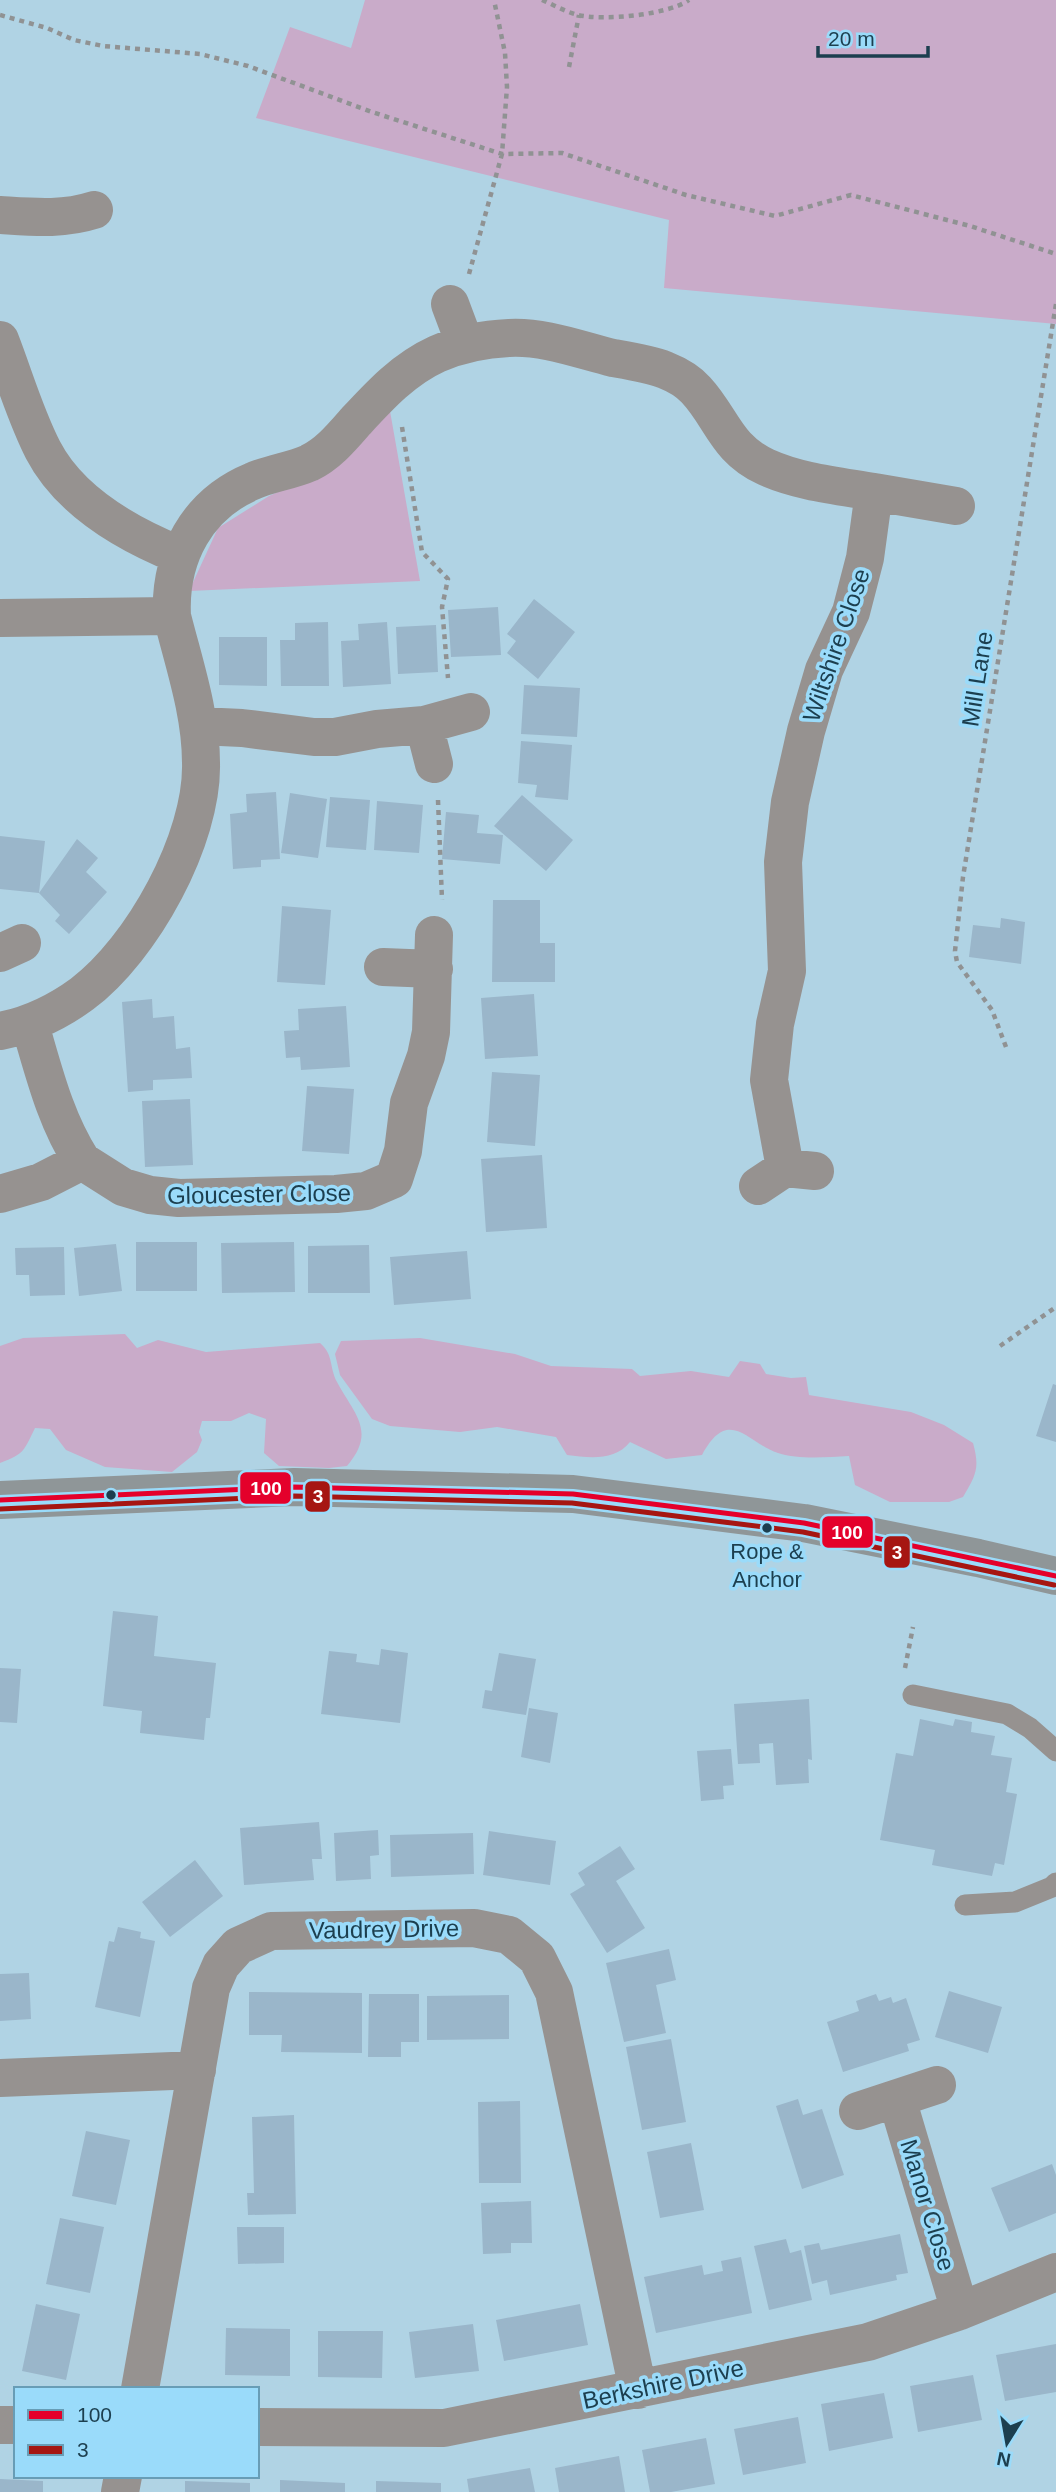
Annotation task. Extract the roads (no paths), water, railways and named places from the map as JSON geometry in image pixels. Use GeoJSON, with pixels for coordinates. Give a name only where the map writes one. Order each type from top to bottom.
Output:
{"type":"FeatureCollection","features":[{"type":"Feature","properties":{"kind":"main road"},"geometry":{"type":"LineString","coordinates":[[0,1500],[294,1487],[573,1494],[804,1523],[1056,1576]]}},
{"type":"Feature","properties":{"kind":"street"},"geometry":{"type":"LineString","coordinates":[[0,215],[55,218],[94,210]]}},
{"type":"Feature","properties":{"kind":"street"},"geometry":{"type":"LineString","coordinates":[[450,304],[465,344]]}},
{"type":"Feature","properties":{"kind":"street"},"geometry":{"type":"LineString","coordinates":[[15,1028],[58,1011],[83,994],[105,974],[127,948],[161,897],[182,855],[199,797],[202,764],[199,726],[172,616],[171,598],[179,555],[190,532],[206,513],[227,495],[253,481],[309,463],[327,452],[395,382],[413,368],[465,344],[513,337],[539,340],[663,369],[695,389],[739,450],[765,467],[833,485],[956,506]]}},
{"type":"Feature","properties":{"kind":"street"},"geometry":{"type":"LineString","coordinates":[[0,340],[43,450],[65,482],[113,524],[179,555]]}},
{"type":"Feature","properties":{"kind":"street","name":"Wiltshire Close"},"geometry":{"type":"LineString","coordinates":[[786,1175],[769,1080],[775,1024],[787,971],[783,862],[790,802],[824,670],[851,612],[865,558],[874,492]]}},
{"type":"Feature","properties":{"kind":"street"},"geometry":{"type":"LineString","coordinates":[[0,618],[172,616]]}},
{"type":"Feature","properties":{"kind":"street"},"geometry":{"type":"LineString","coordinates":[[199,726],[335,737],[448,718],[434,764]]}},
{"type":"Feature","properties":{"kind":"street","name":"Gloucester Close"},"geometry":{"type":"LineString","coordinates":[[15,1028],[68,1139],[82,1161],[123,1187],[150,1195],[179,1198],[366,1191],[394,1179],[402,1152],[409,1103],[431,1032],[434,952],[383,967]]}},
{"type":"Feature","properties":{"kind":"street"},"geometry":{"type":"LineString","coordinates":[[0,1194],[41,1182],[82,1161]]}},
{"type":"Feature","properties":{"kind":"street","name":"Vaudrey Drive"},"geometry":{"type":"LineString","coordinates":[[140,2387],[211,1988],[220,1965],[238,1945],[271,1931],[474,1928],[509,1935],[537,1958],[554,1992],[638,2389]]}},
{"type":"Feature","properties":{"kind":"street"},"geometry":{"type":"LineString","coordinates":[[0,2078],[197,2070]]}},
{"type":"Feature","properties":{"kind":"street"},"geometry":{"type":"LineString","coordinates":[[858,2111],[937,2085]]}},
{"type":"Feature","properties":{"kind":"street","name":"Manor Close"},"geometry":{"type":"LineString","coordinates":[[897,2099],[960,2311]]}},
{"type":"Feature","properties":{"kind":"street","name":"Berkshire Drive"},"geometry":{"type":"LineString","coordinates":[[259,2427],[444,2428],[868,2342],[960,2311],[1056,2272]]}},
{"type":"Feature","properties":{"kind":"lane"},"geometry":{"type":"LineString","coordinates":[[913,1695],[1007,1714],[1030,1728],[1056,1751]]}},
{"type":"Feature","properties":{"kind":"lane"},"geometry":{"type":"LineString","coordinates":[[965,1905],[1015,1902],[1056,1883]]}},
{"type":"Feature","properties":{"kind":"place","name":"Rope & Anchor"},"geometry":{"type":"Point","coordinates":[767,1528]}}]}
